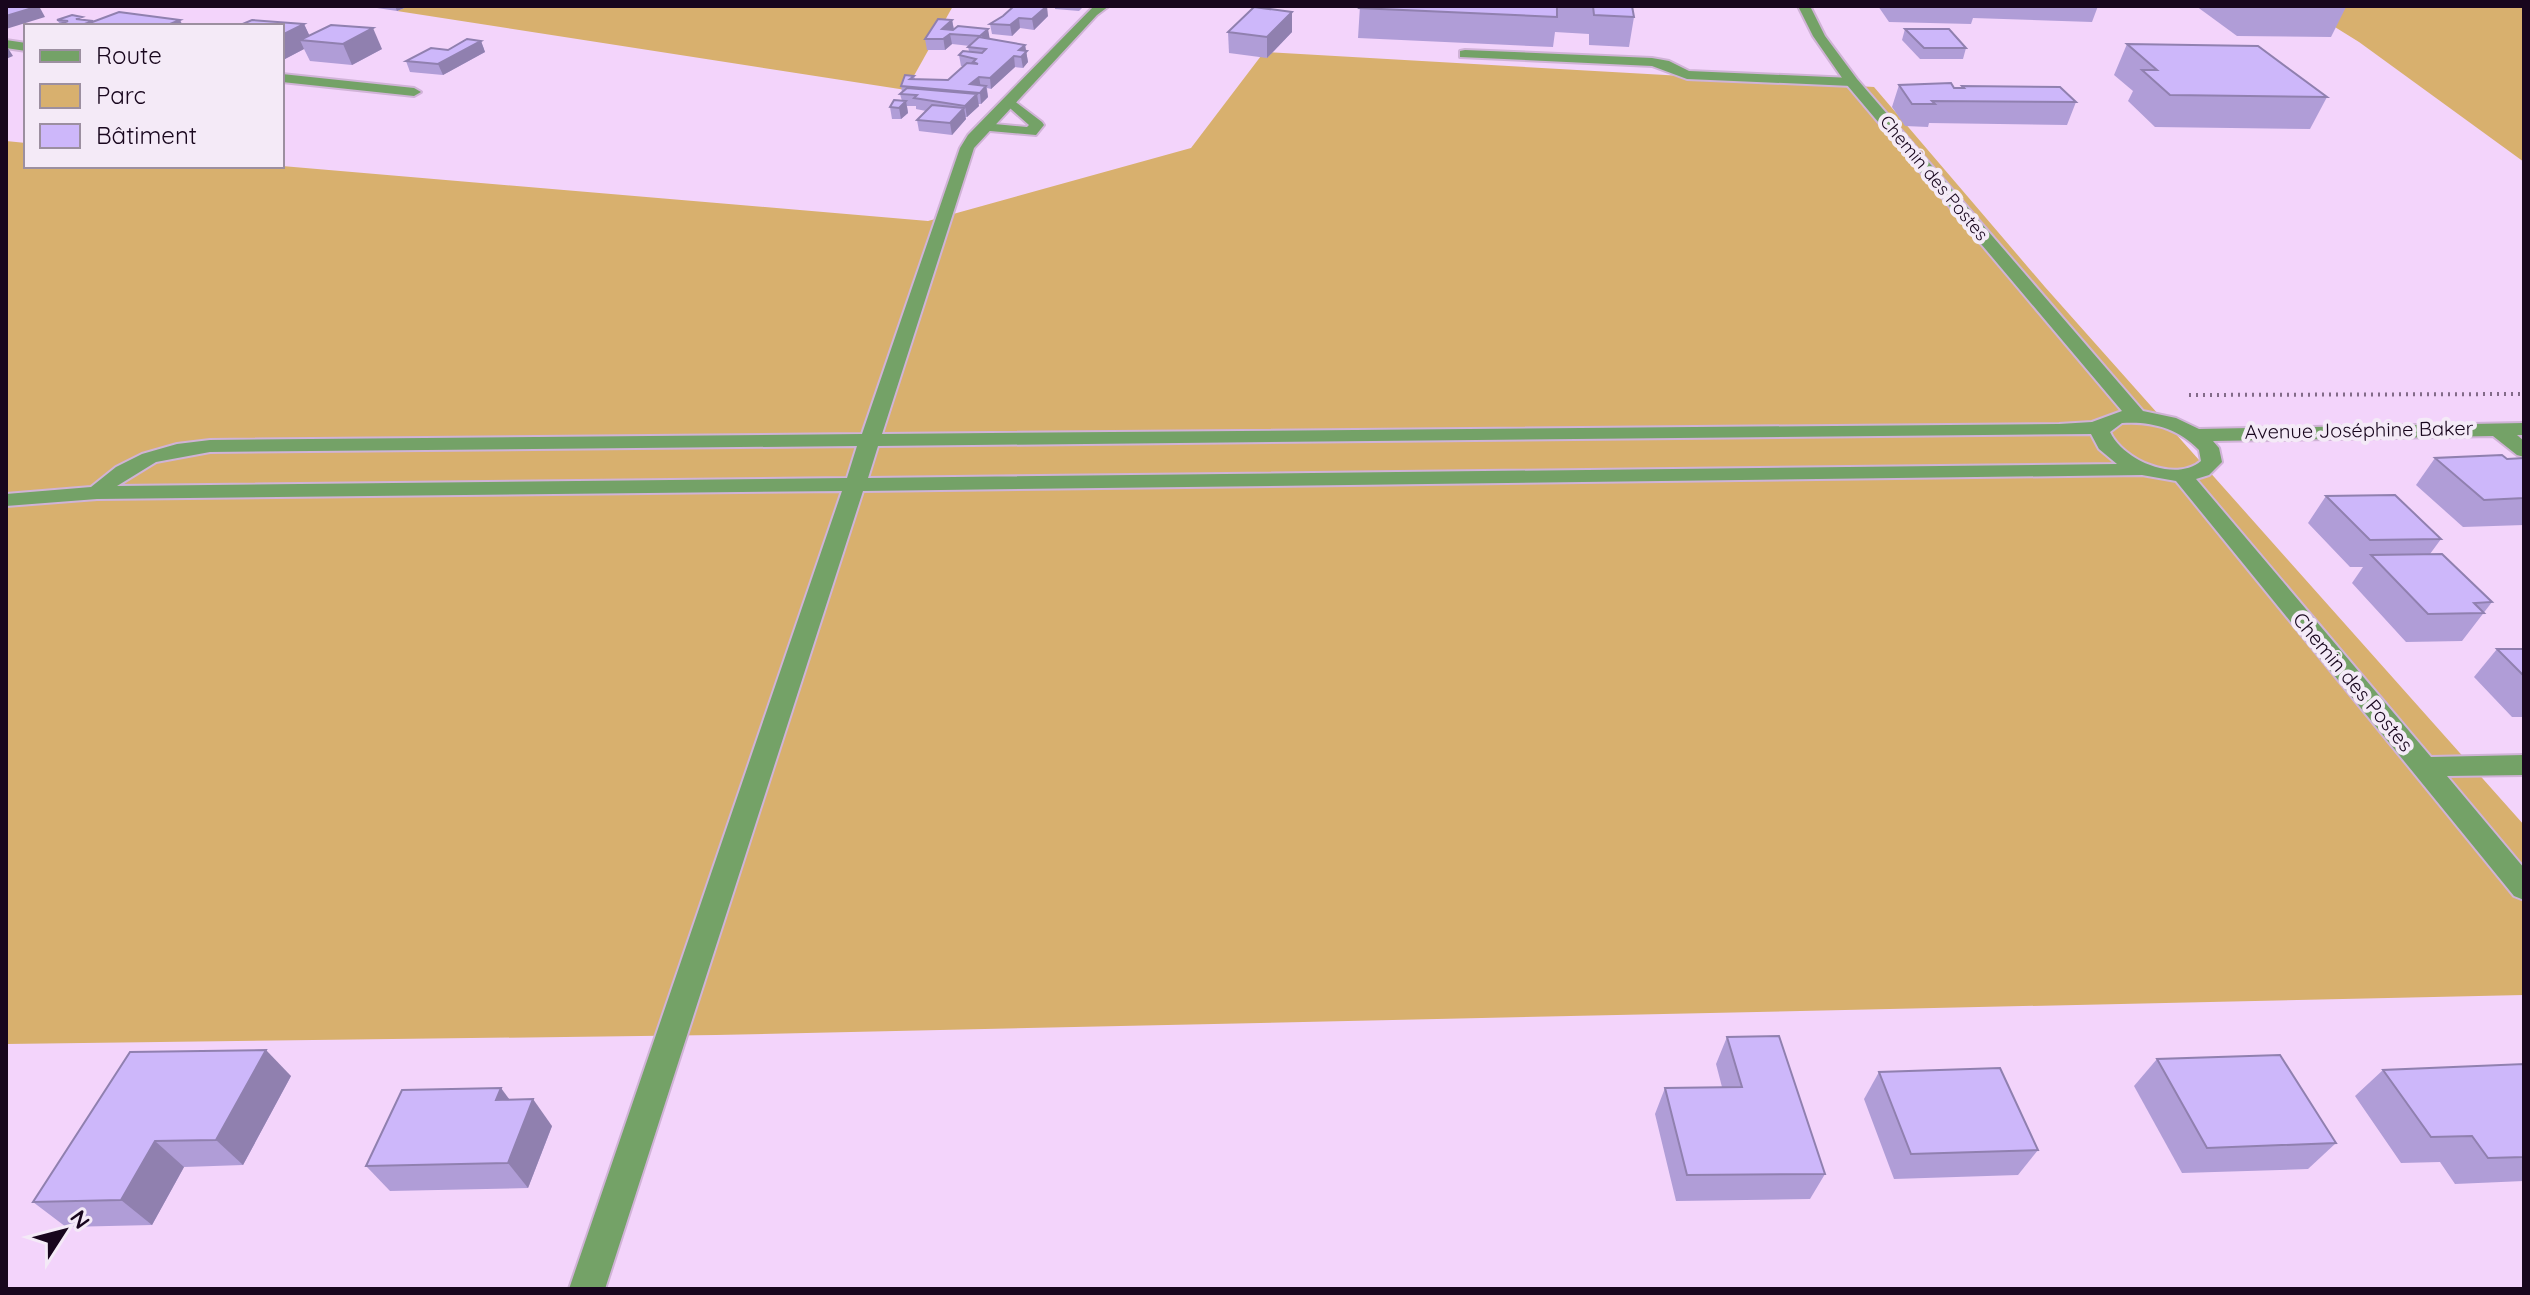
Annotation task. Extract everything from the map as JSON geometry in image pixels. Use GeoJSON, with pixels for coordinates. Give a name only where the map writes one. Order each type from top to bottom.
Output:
{"type":"FeatureCollection","features":[{"type":"Feature","properties":{"kind":"street"},"geometry":{"type":"LineString","coordinates":[[587,1289],[967,148],[1093,12],[1103,6]]}},
{"type":"Feature","properties":{"kind":"street","name":"Chemin des Postes"},"geometry":{"type":"LineString","coordinates":[[1804,6],[1819,36],[1852,82],[2138,417]]}},
{"type":"Feature","properties":{"kind":"street"},"geometry":{"type":"LineString","coordinates":[[1465,54],[1652,62],[1687,75],[1852,82]]}},
{"type":"Feature","properties":{"kind":"street"},"geometry":{"type":"LineString","coordinates":[[284,78],[414,92]]}},
{"type":"Feature","properties":{"kind":"street"},"geometry":{"type":"LineString","coordinates":[[984,127],[1031,132],[1037,125],[1009,101]]}},
{"type":"Feature","properties":{"kind":"street"},"geometry":{"type":"LineString","coordinates":[[6,500],[97,493],[856,484],[2149,470],[2182,475],[2202,471],[2212,462],[2209,448],[2195,435],[2163,421],[2138,417],[2117,418],[2103,425],[2059,430],[210,446],[168,451],[145,458],[125,469],[97,493]]}},
{"type":"Feature","properties":{"kind":"street"},"geometry":{"type":"LineString","coordinates":[[2103,425],[2100,436],[2108,449],[2125,461],[2149,470]]}},
{"type":"Feature","properties":{"kind":"street"},"geometry":{"type":"LineString","coordinates":[[2497,429],[2524,451]]}},
{"type":"Feature","properties":{"kind":"street","name":"Avenue Joséphine Baker"},"geometry":{"type":"LineString","coordinates":[[2195,435],[2524,429]]}},
{"type":"Feature","properties":{"kind":"street","name":"Chemin des Postes"},"geometry":{"type":"LineString","coordinates":[[2182,475],[2524,888]]}},
{"type":"Feature","properties":{"kind":"street"},"geometry":{"type":"LineString","coordinates":[[2424,767],[2524,765]]}},
{"type":"Feature","properties":{"kind":"green space"},"geometry":{"type":"Polygon","coordinates":[[[409,6],[953,6],[906,90],[397,11],[409,6]]]}},
{"type":"Feature","properties":{"kind":"green space"},"geometry":{"type":"Polygon","coordinates":[[[2301,6],[2524,8],[2524,162],[2359,42],[2301,6]]]}},
{"type":"Feature","properties":{"kind":"green space"},"geometry":{"type":"Polygon","coordinates":[[[1264,52],[1874,87],[2045,287],[2524,825],[2524,995],[716,1035],[6,1044],[6,141],[24,143],[24,168],[284,166],[928,221],[1191,148],[1264,52]]]}},
{"type":"Feature","properties":{"kind":"building"},"geometry":{"type":"Polygon","coordinates":[[[6,6],[39,6],[6,16],[6,6]]]}},
{"type":"Feature","properties":{"kind":"building"},"geometry":{"type":"Polygon","coordinates":[[[1014,6],[1047,6],[1032,19],[1019,18],[1010,25],[990,24],[1014,6]]]}},
{"type":"Feature","properties":{"kind":"building"},"geometry":{"type":"Polygon","coordinates":[[[1557,6],[1557,17],[1359,8],[1557,6]]]}},
{"type":"Feature","properties":{"kind":"building"},"geometry":{"type":"Polygon","coordinates":[[[1593,6],[1632,6],[1634,17],[1594,15],[1593,6]]]}},
{"type":"Feature","properties":{"kind":"building"},"geometry":{"type":"Polygon","coordinates":[[[2250,6],[2344,6],[2346,7],[2250,6]]]}},
{"type":"Feature","properties":{"kind":"building"},"geometry":{"type":"Polygon","coordinates":[[[1254,7],[1292,12],[1267,37],[1228,32],[1254,7]]]}},
{"type":"Feature","properties":{"kind":"building"},"geometry":{"type":"Polygon","coordinates":[[[119,12],[180,20],[170,24],[87,24],[119,12]]]}},
{"type":"Feature","properties":{"kind":"building"},"geometry":{"type":"Polygon","coordinates":[[[72,15],[82,17],[76,19],[93,21],[60,24],[68,21],[57,20],[72,15]]]}},
{"type":"Feature","properties":{"kind":"building"},"geometry":{"type":"Polygon","coordinates":[[[938,19],[952,20],[942,29],[953,30],[958,26],[988,29],[980,36],[950,34],[943,39],[925,39],[938,19]]]}},
{"type":"Feature","properties":{"kind":"building"},"geometry":{"type":"Polygon","coordinates":[[[252,20],[304,24],[284,34],[284,24],[243,24],[252,20]]]}},
{"type":"Feature","properties":{"kind":"building"},"geometry":{"type":"Polygon","coordinates":[[[331,25],[373,28],[343,44],[300,40],[331,25]]]}},
{"type":"Feature","properties":{"kind":"building"},"geometry":{"type":"Polygon","coordinates":[[[1905,29],[1949,29],[1966,48],[1924,48],[1905,29]]]}},
{"type":"Feature","properties":{"kind":"building"},"geometry":{"type":"Polygon","coordinates":[[[979,37],[1025,45],[1019,50],[1027,51],[1021,57],[1014,56],[990,78],[979,77],[970,84],[986,86],[980,93],[901,86],[905,75],[914,76],[910,79],[948,80],[967,63],[978,64],[973,62],[976,59],[959,55],[963,51],[982,53],[986,49],[968,47],[979,37]]]}},
{"type":"Feature","properties":{"kind":"building"},"geometry":{"type":"Polygon","coordinates":[[[467,39],[481,41],[438,64],[406,61],[431,48],[448,50],[467,39]]]}},
{"type":"Feature","properties":{"kind":"building"},"geometry":{"type":"Polygon","coordinates":[[[2127,44],[2258,46],[2327,97],[2170,95],[2142,70],[2157,70],[2127,44]]]}},
{"type":"Feature","properties":{"kind":"building"},"geometry":{"type":"Polygon","coordinates":[[[1951,83],[1954,88],[2060,87],[2076,102],[1932,101],[1935,104],[1912,104],[1899,85],[1951,83]]]}},
{"type":"Feature","properties":{"kind":"building"},"geometry":{"type":"Polygon","coordinates":[[[907,88],[977,94],[965,106],[900,94],[907,88]]]}},
{"type":"Feature","properties":{"kind":"building"},"geometry":{"type":"Polygon","coordinates":[[[894,100],[906,101],[899,108],[890,107],[894,100]]]}},
{"type":"Feature","properties":{"kind":"building"},"geometry":{"type":"Polygon","coordinates":[[[932,105],[964,108],[950,123],[917,120],[932,105]]]}},
{"type":"Feature","properties":{"kind":"building"},"geometry":{"type":"Polygon","coordinates":[[[2502,455],[2507,459],[2524,458],[2524,498],[2484,500],[2435,458],[2502,455]]]}},
{"type":"Feature","properties":{"kind":"building"},"geometry":{"type":"Polygon","coordinates":[[[2395,495],[2441,539],[2370,540],[2326,496],[2395,495]]]}},
{"type":"Feature","properties":{"kind":"building"},"geometry":{"type":"Polygon","coordinates":[[[2442,554],[2492,602],[2474,603],[2484,613],[2428,614],[2371,555],[2442,554]]]}},
{"type":"Feature","properties":{"kind":"building"},"geometry":{"type":"Polygon","coordinates":[[[2497,649],[2524,649],[2524,676],[2497,649]]]}},
{"type":"Feature","properties":{"kind":"building"},"geometry":{"type":"Polygon","coordinates":[[[1779,1036],[1825,1174],[1687,1175],[1665,1088],[1742,1087],[1727,1037],[1779,1036]]]}},
{"type":"Feature","properties":{"kind":"building"},"geometry":{"type":"Polygon","coordinates":[[[266,1050],[216,1140],[155,1141],[121,1200],[33,1202],[130,1052],[266,1050]]]}},
{"type":"Feature","properties":{"kind":"building"},"geometry":{"type":"Polygon","coordinates":[[[2280,1055],[2336,1143],[2207,1148],[2157,1059],[2280,1055]]]}},
{"type":"Feature","properties":{"kind":"building"},"geometry":{"type":"Polygon","coordinates":[[[2524,1064],[2524,1157],[2488,1158],[2472,1136],[2431,1137],[2383,1070],[2524,1064]]]}},
{"type":"Feature","properties":{"kind":"building"},"geometry":{"type":"Polygon","coordinates":[[[2000,1068],[2038,1150],[1911,1154],[1879,1072],[2000,1068]]]}},
{"type":"Feature","properties":{"kind":"building"},"geometry":{"type":"Polygon","coordinates":[[[501,1088],[496,1100],[533,1099],[508,1163],[366,1166],[402,1090],[501,1088]]]}}]}
